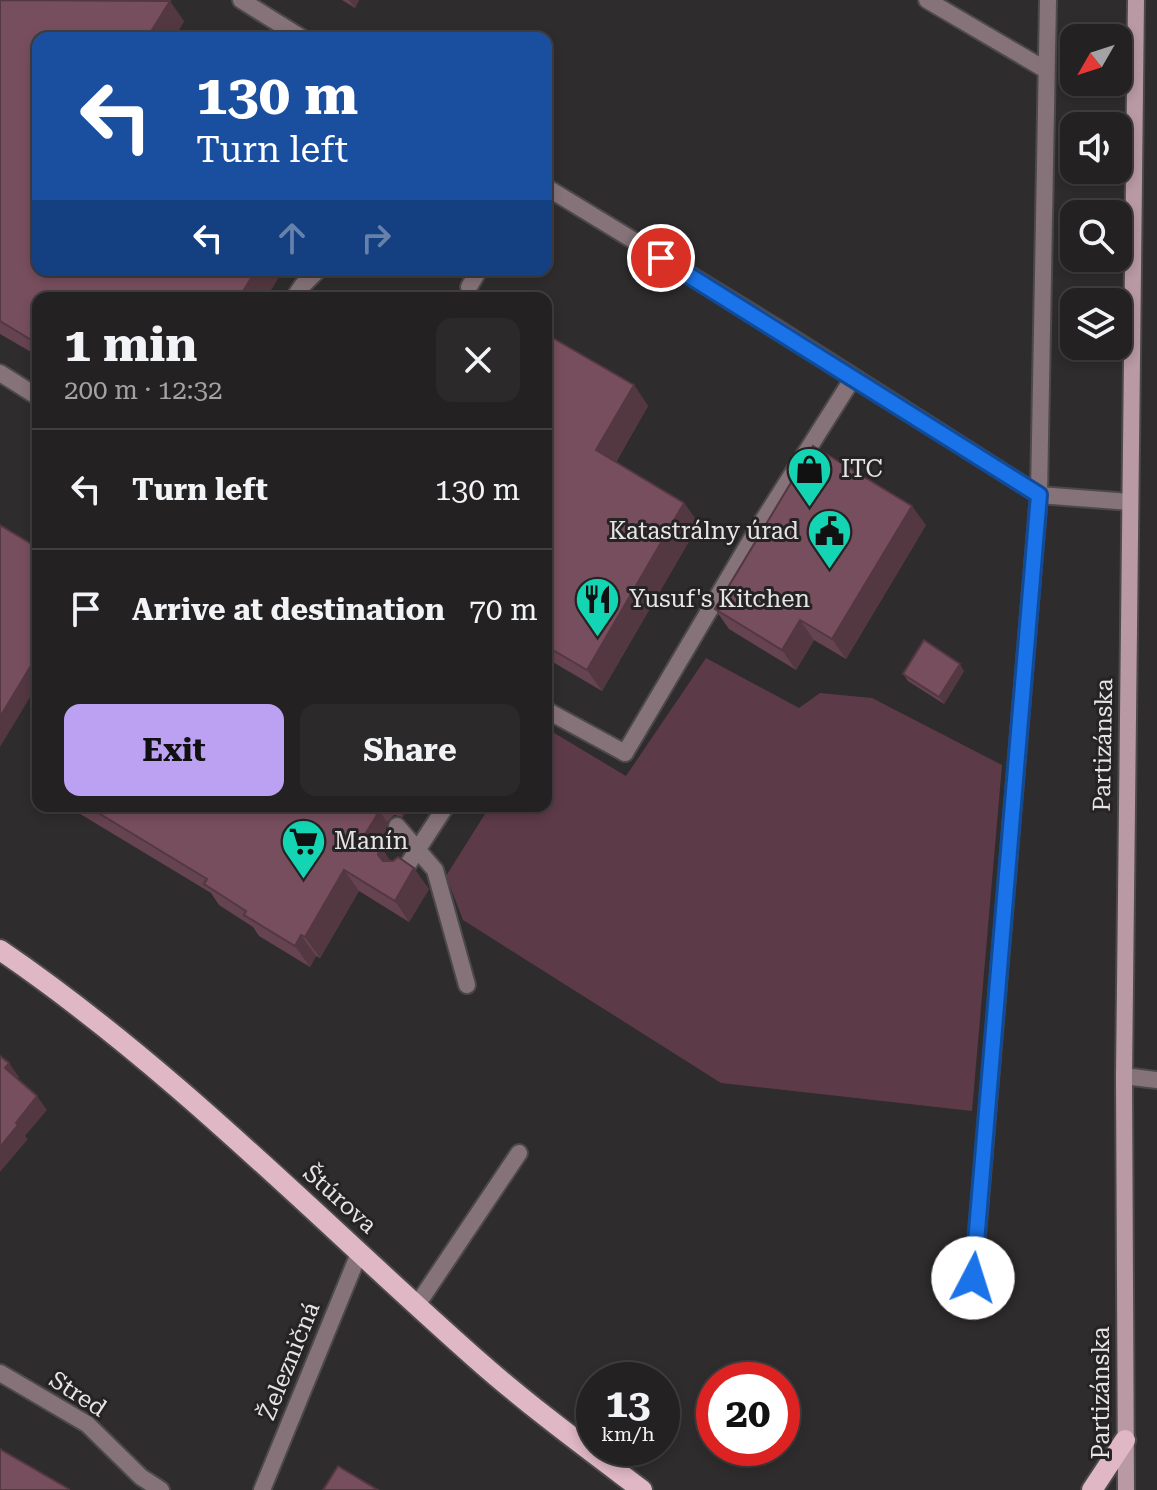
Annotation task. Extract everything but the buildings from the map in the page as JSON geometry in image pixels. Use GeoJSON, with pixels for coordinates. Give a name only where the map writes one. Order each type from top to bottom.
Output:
{"type":"FeatureCollection","features":[{"type":"Feature","properties":{"kind":"main road","name":"Partizánska"},"geometry":{"type":"LineString","coordinates":[[1126,1490],[1124,1076],[1136,0]]}},
{"type":"Feature","properties":{"kind":"main road","name":"Štúrova"},"geometry":{"type":"LineString","coordinates":[[0,950],[68,1000],[165,1079],[545,1417],[642,1490]]}},
{"type":"Feature","properties":{"kind":"main road"},"geometry":{"type":"LineString","coordinates":[[1092,1490],[1125,1440]]}},
{"type":"Feature","properties":{"kind":"street"},"geometry":{"type":"LineString","coordinates":[[241,0],[292,32]]}},
{"type":"Feature","properties":{"kind":"street"},"geometry":{"type":"LineString","coordinates":[[927,0],[1046,70]]}},
{"type":"Feature","properties":{"kind":"street"},"geometry":{"type":"LineString","coordinates":[[971,1307],[1039,495],[1048,0]]}},
{"type":"Feature","properties":{"kind":"street"},"geometry":{"type":"LineString","coordinates":[[552,191],[1039,495],[1130,502]]}},
{"type":"Feature","properties":{"kind":"street"},"geometry":{"type":"LineString","coordinates":[[298,292],[312,276]]}},
{"type":"Feature","properties":{"kind":"street"},"geometry":{"type":"LineString","coordinates":[[469,287],[475,276]]}},
{"type":"Feature","properties":{"kind":"street"},"geometry":{"type":"LineString","coordinates":[[0,373],[32,393]]}},
{"type":"Feature","properties":{"kind":"street"},"geometry":{"type":"LineString","coordinates":[[552,713],[625,753],[726,582],[853,378]]}},
{"type":"Feature","properties":{"kind":"street"},"geometry":{"type":"LineString","coordinates":[[403,872],[442,812]]}},
{"type":"Feature","properties":{"kind":"street"},"geometry":{"type":"LineString","coordinates":[[397,826],[435,870],[467,985]]}},
{"type":"Feature","properties":{"kind":"street"},"geometry":{"type":"LineString","coordinates":[[1124,1076],[1157,1080]]}},
{"type":"Feature","properties":{"kind":"street"},"geometry":{"type":"LineString","coordinates":[[417,1305],[519,1153]]}},
{"type":"Feature","properties":{"kind":"street","name":"Železničná"},"geometry":{"type":"LineString","coordinates":[[262,1490],[360,1251]]}},
{"type":"Feature","properties":{"kind":"street","name":"Stred"},"geometry":{"type":"LineString","coordinates":[[0,1373],[87,1424],[141,1477],[161,1490]]}},
{"type":"Feature","properties":{"kind":"shaded area"},"geometry":{"type":"Polygon","coordinates":[[[706,658],[799,708],[820,693],[872,698],[1002,765],[972,1111],[721,1083],[463,920],[446,876],[486,812],[552,812],[552,732],[626,776],[706,658]]]}},
{"type":"Feature","properties":{"kind":"place","name":"ITC"},"geometry":{"type":"Point","coordinates":[810,508]}},
{"type":"Feature","properties":{"kind":"place","name":"Katastrálny úrad"},"geometry":{"type":"Point","coordinates":[830,570]}},
{"type":"Feature","properties":{"kind":"place","name":"Yusuf's Kitchen"},"geometry":{"type":"Point","coordinates":[598,638]}},
{"type":"Feature","properties":{"kind":"place","name":"Manín"},"geometry":{"type":"Point","coordinates":[303,880]}},
{"type":"Feature","properties":{"kind":"route"},"geometry":{"type":"LineString","coordinates":[[661,258],[1039,495],[973,1278]]}}]}
